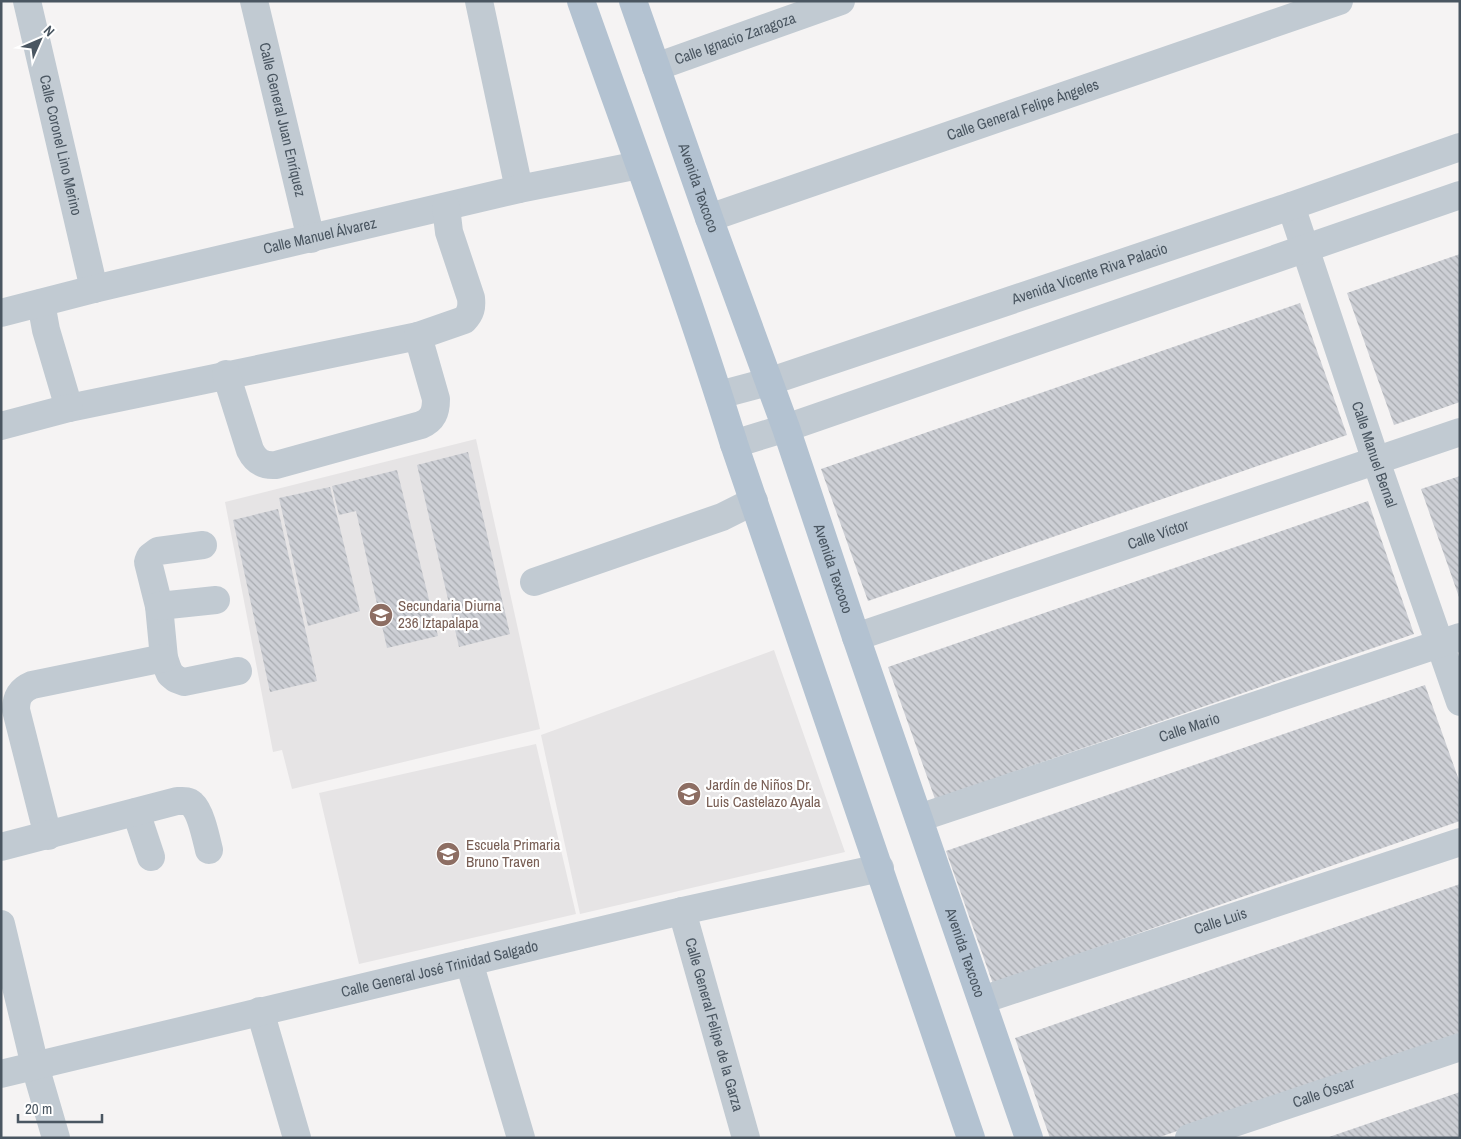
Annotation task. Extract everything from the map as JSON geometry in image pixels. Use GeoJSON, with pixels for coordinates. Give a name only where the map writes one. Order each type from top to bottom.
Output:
{"type":"FeatureCollection","features":[{"type":"Feature","properties":{"kind":"main road"},"geometry":{"type":"LineString","coordinates":[[581,1],[719,395],[734,444],[971,1138]]}},
{"type":"Feature","properties":{"kind":"main road","name":"Avenida Texcoco"},"geometry":{"type":"LineString","coordinates":[[633,1],[709,218],[786,428],[1029,1138]]}},
{"type":"Feature","properties":{"kind":"street","name":"Calle Coronel Lino Merino"},"geometry":{"type":"LineString","coordinates":[[27,1],[94,289]]}},
{"type":"Feature","properties":{"kind":"street","name":"Calle General Juan Enríquez"},"geometry":{"type":"LineString","coordinates":[[254,1],[311,238]]}},
{"type":"Feature","properties":{"kind":"street"},"geometry":{"type":"LineString","coordinates":[[479,1],[519,189]]}},
{"type":"Feature","properties":{"kind":"street","name":"Calle Ignacio Zaragoza"},"geometry":{"type":"LineString","coordinates":[[656,67],[841,1]]}},
{"type":"Feature","properties":{"kind":"street","name":"Calle General Felipe Ángeles"},"geometry":{"type":"LineString","coordinates":[[709,218],[1339,1]]}},
{"type":"Feature","properties":{"kind":"street","name":"Avenida Vicente Riva Palacio"},"geometry":{"type":"LineString","coordinates":[[719,395],[768,382],[1291,206],[1460,147]]}},
{"type":"Feature","properties":{"kind":"street","name":"Calle Manuel Álvarez"},"geometry":{"type":"LineString","coordinates":[[1,313],[94,289],[519,189],[640,165]]}},
{"type":"Feature","properties":{"kind":"street"},"geometry":{"type":"LineString","coordinates":[[734,444],[786,428],[1460,195]]}},
{"type":"Feature","properties":{"kind":"street","name":"Calle Manuel Bernal"},"geometry":{"type":"LineString","coordinates":[[1291,206],[1376,461],[1450,640],[1460,702]]}},
{"type":"Feature","properties":{"kind":"street"},"geometry":{"type":"LineString","coordinates":[[1,426],[69,408],[226,374],[418,336],[464,320],[470,314],[471,298],[449,232],[446,207]]}},
{"type":"Feature","properties":{"kind":"street"},"geometry":{"type":"LineString","coordinates":[[41,303],[46,330],[69,408]]}},
{"type":"Feature","properties":{"kind":"street"},"geometry":{"type":"LineString","coordinates":[[226,374],[254,458],[260,463],[276,464],[428,422],[434,415],[436,400],[418,336]]}},
{"type":"Feature","properties":{"kind":"street","name":"Calle Víctor"},"geometry":{"type":"LineString","coordinates":[[856,637],[1460,432]]}},
{"type":"Feature","properties":{"kind":"street"},"geometry":{"type":"LineString","coordinates":[[534,582],[722,517],[754,501]]}},
{"type":"Feature","properties":{"kind":"street"},"geometry":{"type":"LineString","coordinates":[[203,545],[158,551],[150,557],[148,562],[148,569],[159,606],[164,658],[170,674],[176,680],[184,682],[238,671]]}},
{"type":"Feature","properties":{"kind":"street"},"geometry":{"type":"LineString","coordinates":[[159,606],[216,600]]}},
{"type":"Feature","properties":{"kind":"street","name":"Calle Mario"},"geometry":{"type":"LineString","coordinates":[[919,818],[1450,640]]}},
{"type":"Feature","properties":{"kind":"street"},"geometry":{"type":"LineString","coordinates":[[48,836],[16,710],[18,694],[24,688],[32,685],[164,658]]}},
{"type":"Feature","properties":{"kind":"street"},"geometry":{"type":"LineString","coordinates":[[1,847],[177,801],[186,801],[193,805],[198,812],[209,850]]}},
{"type":"Feature","properties":{"kind":"street"},"geometry":{"type":"LineString","coordinates":[[136,812],[151,858]]}},
{"type":"Feature","properties":{"kind":"street","name":"Calle Luis"},"geometry":{"type":"LineString","coordinates":[[982,1000],[1460,842]]}},
{"type":"Feature","properties":{"kind":"street","name":"Calle General José Trinidad Salgado"},"geometry":{"type":"LineString","coordinates":[[1,1074],[682,911],[880,868]]}},
{"type":"Feature","properties":{"kind":"street","name":"Calle General Felipe de la Garza"},"geometry":{"type":"LineString","coordinates":[[682,911],[746,1138]]}},
{"type":"Feature","properties":{"kind":"street"},"geometry":{"type":"LineString","coordinates":[[1,924],[35,1066],[56,1138]]}},
{"type":"Feature","properties":{"kind":"street"},"geometry":{"type":"LineString","coordinates":[[469,962],[521,1138]]}},
{"type":"Feature","properties":{"kind":"street"},"geometry":{"type":"LineString","coordinates":[[260,1011],[297,1138]]}},
{"type":"Feature","properties":{"kind":"street","name":"Calle Óscar"},"geometry":{"type":"LineString","coordinates":[[1189,1138],[1460,1048]]}},
{"type":"Feature","properties":{"kind":"shaded area","name":"Secundaria Diurna 236 Iztapalapa"},"geometry":{"type":"Polygon","coordinates":[[[476,439],[540,729],[292,789],[282,750],[273,752],[225,502],[476,439]]]}},
{"type":"Feature","properties":{"kind":"shaded area","name":"Jardín de Niños Dr. Luis Castelazo Ayala"},"geometry":{"type":"Polygon","coordinates":[[[774,650],[845,852],[580,914],[541,735],[774,650]]]}},
{"type":"Feature","properties":{"kind":"shaded area","name":"Escuela Primaria Bruno Traven"},"geometry":{"type":"Polygon","coordinates":[[[536,744],[576,914],[359,964],[319,793],[536,744]]]}},
{"type":"Feature","properties":{"kind":"building"},"geometry":{"type":"Polygon","coordinates":[[[1460,254],[1460,402],[1394,425],[1347,293],[1460,254]]]}},
{"type":"Feature","properties":{"kind":"building"},"geometry":{"type":"Polygon","coordinates":[[[1300,303],[1347,435],[868,601],[821,469],[1300,303]]]}},
{"type":"Feature","properties":{"kind":"building"},"geometry":{"type":"Polygon","coordinates":[[[468,452],[510,634],[459,647],[417,465],[468,452]]]}},
{"type":"Feature","properties":{"kind":"building"},"geometry":{"type":"Polygon","coordinates":[[[397,470],[438,636],[387,648],[356,511],[339,515],[332,486],[397,470]]]}},
{"type":"Feature","properties":{"kind":"building"},"geometry":{"type":"Polygon","coordinates":[[[1460,476],[1460,597],[1459,597],[1421,489],[1460,476]]]}},
{"type":"Feature","properties":{"kind":"building"},"geometry":{"type":"Polygon","coordinates":[[[330,487],[360,611],[308,626],[279,498],[330,487]]]}},
{"type":"Feature","properties":{"kind":"building"},"geometry":{"type":"Polygon","coordinates":[[[1368,501],[1414,634],[935,799],[888,667],[1368,501]]]}},
{"type":"Feature","properties":{"kind":"building"},"geometry":{"type":"Polygon","coordinates":[[[278,509],[317,681],[270,692],[233,520],[278,509]]]}},
{"type":"Feature","properties":{"kind":"building"},"geometry":{"type":"Polygon","coordinates":[[[1425,685],[1460,783],[1460,821],[993,984],[946,851],[1425,685]]]}},
{"type":"Feature","properties":{"kind":"building"},"geometry":{"type":"Polygon","coordinates":[[[1460,884],[1460,1033],[1157,1138],[1050,1138],[1015,1038],[1460,884]]]}},
{"type":"Feature","properties":{"kind":"building"},"geometry":{"type":"Polygon","coordinates":[[[1460,1092],[1460,1138],[1329,1138],[1329,1137],[1460,1092]]]}},
{"type":"Feature","properties":{"kind":"place","name":"Secundaria Diurna 236 Iztapalapa"},"geometry":{"type":"Point","coordinates":[381,615]}},
{"type":"Feature","properties":{"kind":"place","name":"Jardín de Niños Dr. Luis Castelazo Ayala"},"geometry":{"type":"Point","coordinates":[689,794]}},
{"type":"Feature","properties":{"kind":"place","name":"Escuela Primaria Bruno Traven"},"geometry":{"type":"Point","coordinates":[448,854]}}]}
